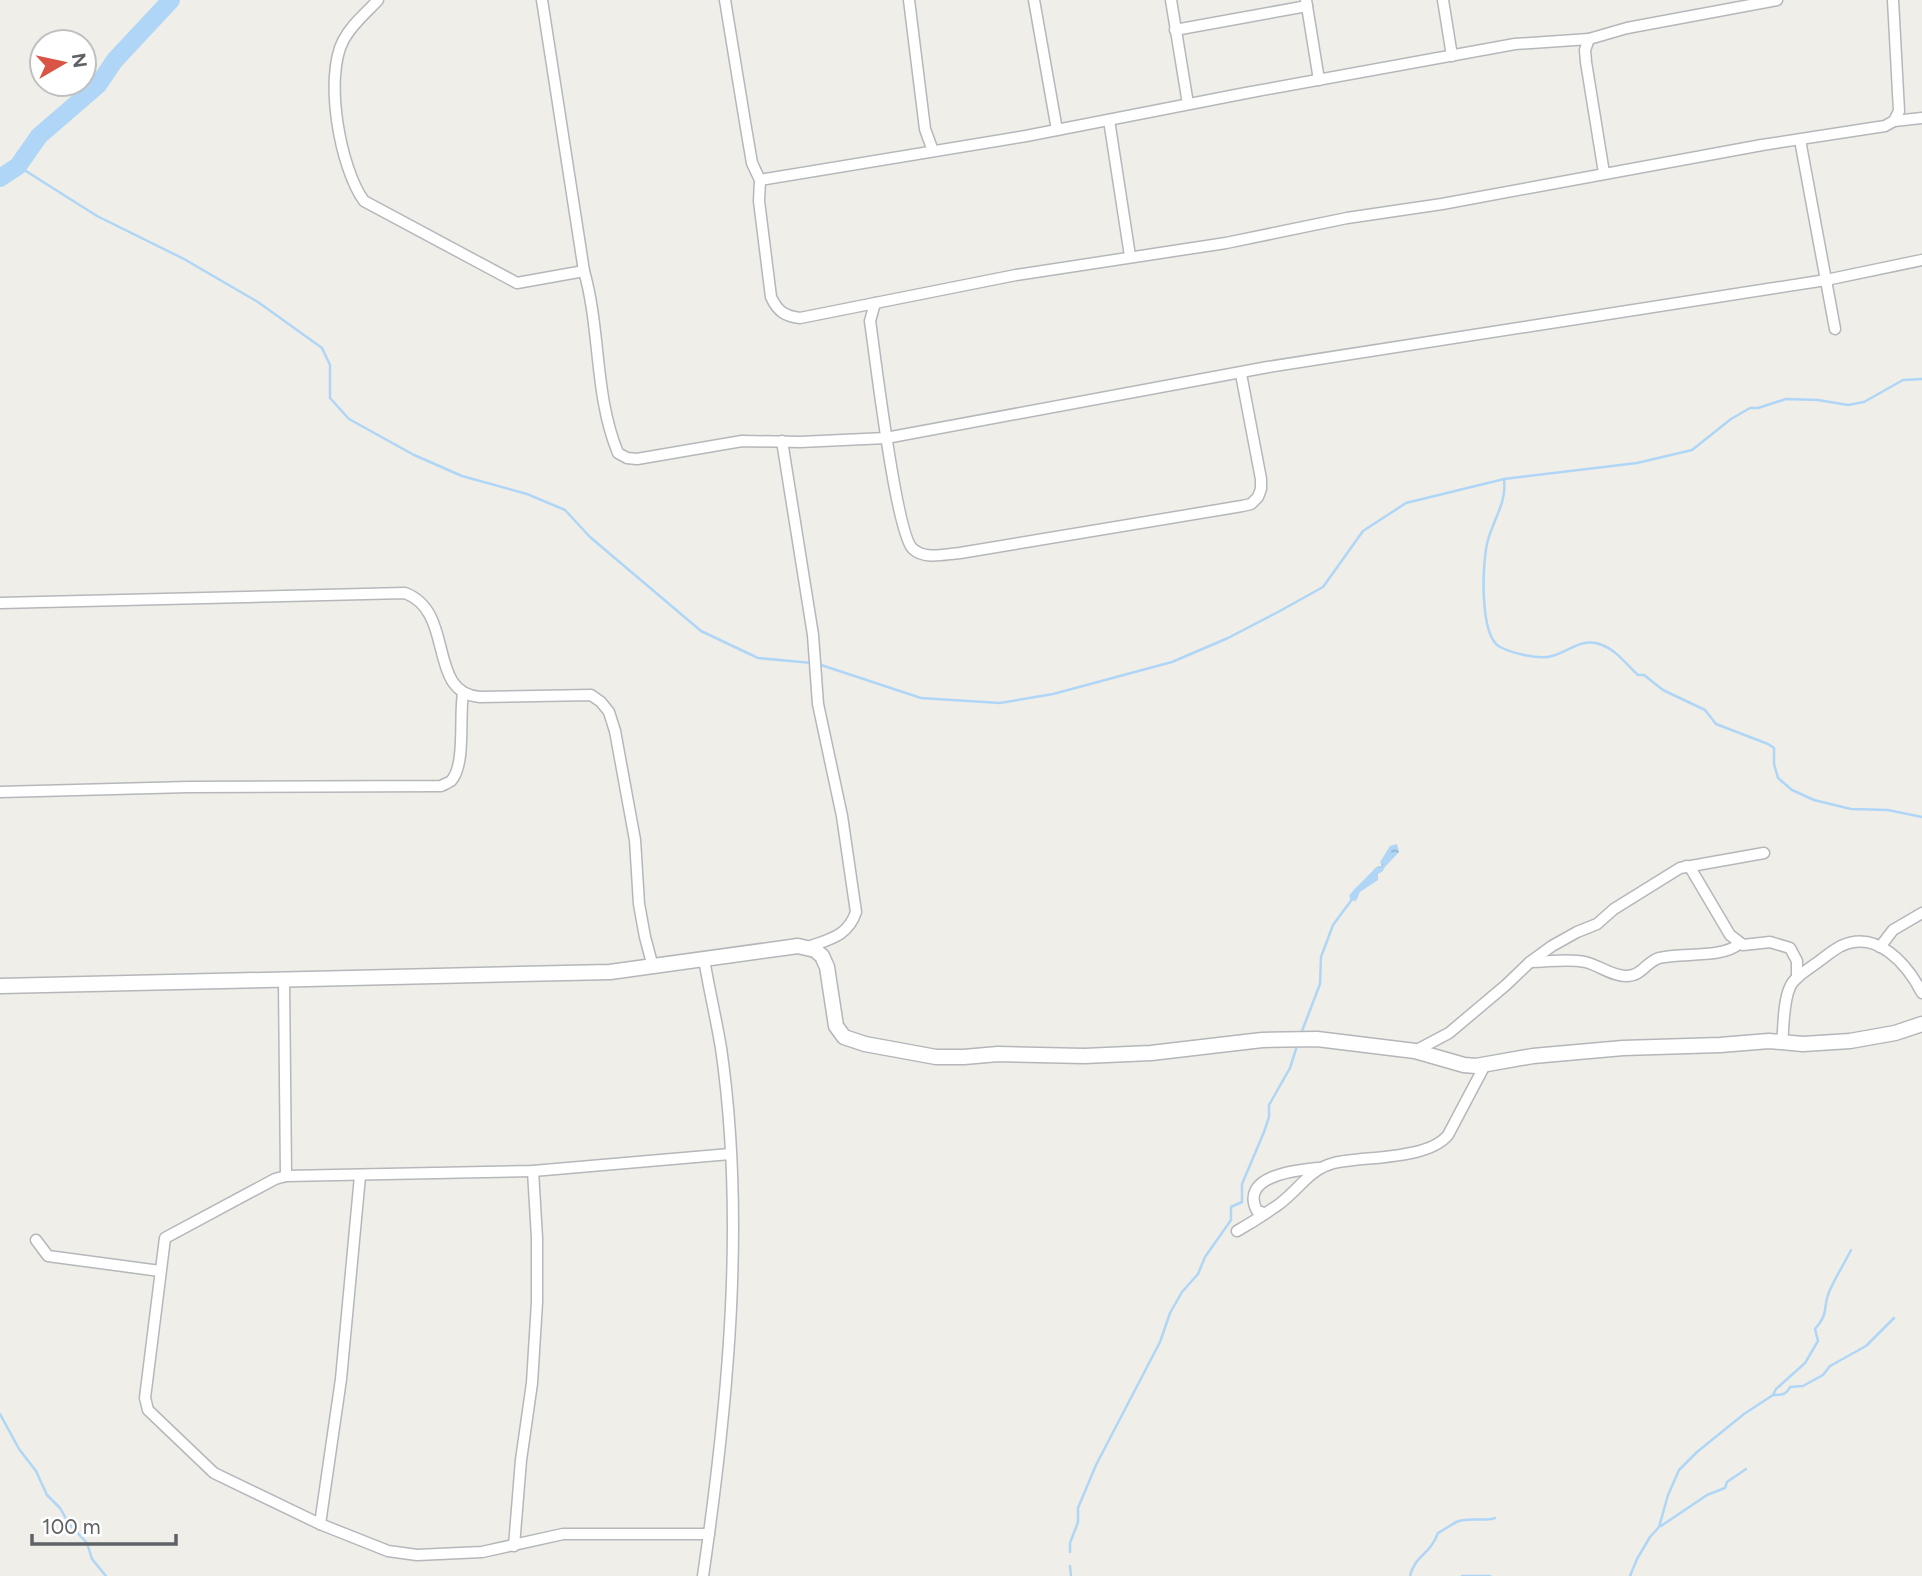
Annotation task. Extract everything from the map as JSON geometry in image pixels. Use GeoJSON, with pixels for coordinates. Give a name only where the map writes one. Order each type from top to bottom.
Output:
{"type":"FeatureCollection","features":[{"type":"Feature","properties":{"kind":"street"},"geometry":{"type":"LineString","coordinates":[[378,0],[349,31],[337,56],[333,75],[346,159],[353,186],[364,201],[517,283],[584,271]]}},
{"type":"Feature","properties":{"kind":"street"},"geometry":{"type":"LineString","coordinates":[[542,0],[584,271],[593,312],[602,400],[618,453],[627,458],[648,458],[743,441],[800,442],[886,438],[1268,368],[1826,280],[1922,260]]}},
{"type":"Feature","properties":{"kind":"street"},"geometry":{"type":"LineString","coordinates":[[725,0],[752,163],[760,180],[759,201],[771,297],[776,309],[787,316],[800,318],[1016,275],[1226,243],[1347,218],[1442,204],[1922,118]]}},
{"type":"Feature","properties":{"kind":"street"},"geometry":{"type":"LineString","coordinates":[[909,0],[925,129],[933,151]]}},
{"type":"Feature","properties":{"kind":"street"},"geometry":{"type":"LineString","coordinates":[[1034,0],[1057,131]]}},
{"type":"Feature","properties":{"kind":"street"},"geometry":{"type":"LineString","coordinates":[[1171,0],[1188,104]]}},
{"type":"Feature","properties":{"kind":"street"},"geometry":{"type":"LineString","coordinates":[[1443,0],[1452,56]]}},
{"type":"Feature","properties":{"kind":"street"},"geometry":{"type":"LineString","coordinates":[[760,180],[1057,131],[1514,44],[1589,39],[1628,28],[1777,0]]}},
{"type":"Feature","properties":{"kind":"street"},"geometry":{"type":"LineString","coordinates":[[1893,0],[1899,92],[1899,111],[1894,121]]}},
{"type":"Feature","properties":{"kind":"street"},"geometry":{"type":"LineString","coordinates":[[1175,30],[1307,3],[1319,80]]}},
{"type":"Feature","properties":{"kind":"street"},"geometry":{"type":"LineString","coordinates":[[1589,39],[1585,50],[1586,62],[1604,173]]}},
{"type":"Feature","properties":{"kind":"street"},"geometry":{"type":"LineString","coordinates":[[1109,120],[1130,257]]}},
{"type":"Feature","properties":{"kind":"street"},"geometry":{"type":"LineString","coordinates":[[1800,140],[1835,329]]}},
{"type":"Feature","properties":{"kind":"street"},"geometry":{"type":"LineString","coordinates":[[874,303],[870,321],[886,438],[903,532],[910,547],[920,554],[960,553],[1205,514],[1251,503],[1258,497],[1261,489],[1241,374]]}},
{"type":"Feature","properties":{"kind":"street"},"geometry":{"type":"LineString","coordinates":[[0,986],[610,972],[783,947],[808,947],[842,934],[852,925],[856,912],[842,816],[818,704],[813,635],[782,441]]}},
{"type":"Feature","properties":{"kind":"street"},"geometry":{"type":"LineString","coordinates":[[0,603],[405,593],[415,597],[428,611],[447,672],[456,688],[463,694],[480,697],[591,695],[609,712],[615,731],[632,817],[639,904],[653,967]]}},
{"type":"Feature","properties":{"kind":"street"},"geometry":{"type":"LineString","coordinates":[[0,792],[188,787],[441,786],[451,781],[458,768],[463,694]]}},
{"type":"Feature","properties":{"kind":"street"},"geometry":{"type":"LineString","coordinates":[[1415,1051],[1449,1033],[1530,962],[1577,932],[1597,924],[1614,909],[1686,866],[1764,853]]}},
{"type":"Feature","properties":{"kind":"street"},"geometry":{"type":"LineString","coordinates":[[1686,866],[1691,869],[1730,935],[1739,944]]}},
{"type":"Feature","properties":{"kind":"street"},"geometry":{"type":"LineString","coordinates":[[1880,947],[1893,930],[1922,913]]}},
{"type":"Feature","properties":{"kind":"street"},"geometry":{"type":"LineString","coordinates":[[1530,962],[1587,962],[1614,973],[1630,976],[1638,974],[1657,959],[1720,951],[1739,944],[1770,942],[1790,948],[1797,961],[1797,978]]}},
{"type":"Feature","properties":{"kind":"street"},"geometry":{"type":"LineString","coordinates":[[1782,1042],[1790,987],[1797,978],[1839,947],[1852,942],[1868,942],[1899,959],[1912,973],[1922,993]]}},
{"type":"Feature","properties":{"kind":"street"},"geometry":{"type":"LineString","coordinates":[[808,947],[822,956],[827,967],[836,1026],[844,1037],[865,1044],[936,1057],[1151,1053],[1262,1040],[1303,1039],[1415,1051],[1464,1065],[1485,1065],[1533,1056],[1623,1048],[1850,1041],[1895,1033],[1922,1024]]}},
{"type":"Feature","properties":{"kind":"street"},"geometry":{"type":"LineString","coordinates":[[703,1576],[724,1408],[732,1242],[730,1154],[721,1048],[704,959]]}},
{"type":"Feature","properties":{"kind":"street"},"geometry":{"type":"LineString","coordinates":[[284,981],[286,1176]]}},
{"type":"Feature","properties":{"kind":"street"},"geometry":{"type":"LineString","coordinates":[[1265,1213],[1257,1211],[1253,1203],[1254,1195],[1271,1177],[1350,1160],[1423,1150],[1439,1144],[1448,1135],[1485,1065]]}},
{"type":"Feature","properties":{"kind":"street"},"geometry":{"type":"LineString","coordinates":[[709,1534],[562,1534],[482,1552],[417,1555],[388,1551],[320,1524],[214,1473],[148,1410],[145,1398],[163,1244],[169,1234],[286,1176],[533,1171],[730,1154]]}},
{"type":"Feature","properties":{"kind":"street"},"geometry":{"type":"LineString","coordinates":[[1237,1231],[1285,1200],[1320,1168]]}},
{"type":"Feature","properties":{"kind":"street"},"geometry":{"type":"LineString","coordinates":[[514,1546],[537,1302],[533,1171]]}},
{"type":"Feature","properties":{"kind":"street"},"geometry":{"type":"LineString","coordinates":[[320,1524],[341,1379],[360,1176]]}},
{"type":"Feature","properties":{"kind":"street"},"geometry":{"type":"LineString","coordinates":[[36,1240],[48,1256],[160,1271]]}},
{"type":"Feature","properties":{"kind":"water"},"geometry":{"type":"Polygon","coordinates":[[[1397,844],[1399,852],[1378,874],[1378,880],[1360,892],[1356,901],[1351,900],[1349,896],[1376,867],[1382,866],[1380,862],[1390,846],[1397,844]]]}},
{"type":"Feature","properties":{"kind":"waterway"},"geometry":{"type":"LineString","coordinates":[[0,178],[18,166],[39,136],[98,85],[115,60],[171,0]]}},
{"type":"Feature","properties":{"kind":"waterway"},"geometry":{"type":"LineString","coordinates":[[18,166],[97,216],[184,259],[258,302],[322,348],[330,365],[330,398],[349,419],[414,455],[462,476],[527,494],[565,510],[590,537],[701,631],[758,658],[812,663]]}},
{"type":"Feature","properties":{"kind":"waterway"},"geometry":{"type":"LineString","coordinates":[[818,664],[921,698],[1000,703],[1053,694],[1172,662],[1228,638],[1278,612],[1323,587],[1363,531],[1406,503],[1504,479],[1637,463],[1692,450],[1731,419],[1750,408],[1786,399],[1848,405],[1864,402],[1903,380],[1922,379]]}},
{"type":"Feature","properties":{"kind":"waterway"},"geometry":{"type":"LineString","coordinates":[[1504,479],[1502,503],[1486,550],[1484,580],[1488,628],[1493,640],[1500,647],[1540,657],[1558,654],[1588,643],[1607,647],[1638,675],[1644,675],[1663,690],[1705,710],[1716,724],[1774,748],[1774,764],[1778,778],[1792,790],[1814,800],[1851,809],[1888,810],[1922,817]]}},
{"type":"Feature","properties":{"kind":"waterway"},"geometry":{"type":"LineString","coordinates":[[1302,1031],[1320,984],[1321,957],[1333,925],[1353,898]]}},
{"type":"Feature","properties":{"kind":"waterway"},"geometry":{"type":"LineString","coordinates":[[1070,1552],[1070,1543],[1078,1522],[1078,1508],[1096,1465],[1160,1342],[1170,1313],[1231,1220],[1231,1207],[1242,1202],[1242,1184],[1264,1132],[1269,1117],[1269,1105],[1290,1068],[1296,1049]]}},
{"type":"Feature","properties":{"kind":"waterway"},"geometry":{"type":"LineString","coordinates":[[1630,1576],[1650,1537],[1659,1527],[1668,1495],[1679,1470],[1744,1414],[1773,1395],[1776,1389],[1805,1363],[1818,1341],[1815,1329],[1824,1314],[1829,1292],[1851,1250]]}},
{"type":"Feature","properties":{"kind":"waterway"},"geometry":{"type":"LineString","coordinates":[[1773,1395],[1783,1394],[1790,1387],[1803,1386],[1823,1375],[1830,1366],[1866,1346],[1894,1318]]}},
{"type":"Feature","properties":{"kind":"waterway"},"geometry":{"type":"LineString","coordinates":[[0,1414],[19,1449],[36,1471],[47,1495],[87,1543],[92,1559],[106,1576]]}},
{"type":"Feature","properties":{"kind":"waterway"},"geometry":{"type":"LineString","coordinates":[[1661,1526],[1707,1495],[1725,1488],[1727,1482],[1746,1469]]}},
{"type":"Feature","properties":{"kind":"waterway"},"geometry":{"type":"LineString","coordinates":[[1410,1576],[1415,1564],[1431,1546],[1438,1533],[1459,1521],[1495,1518]]}},
{"type":"Feature","properties":{"kind":"waterway"},"geometry":{"type":"LineString","coordinates":[[1070,1566],[1071,1576]]}},
{"type":"Feature","properties":{"kind":"waterway"},"geometry":{"type":"LineString","coordinates":[[1462,1576],[1490,1576]]}}]}
